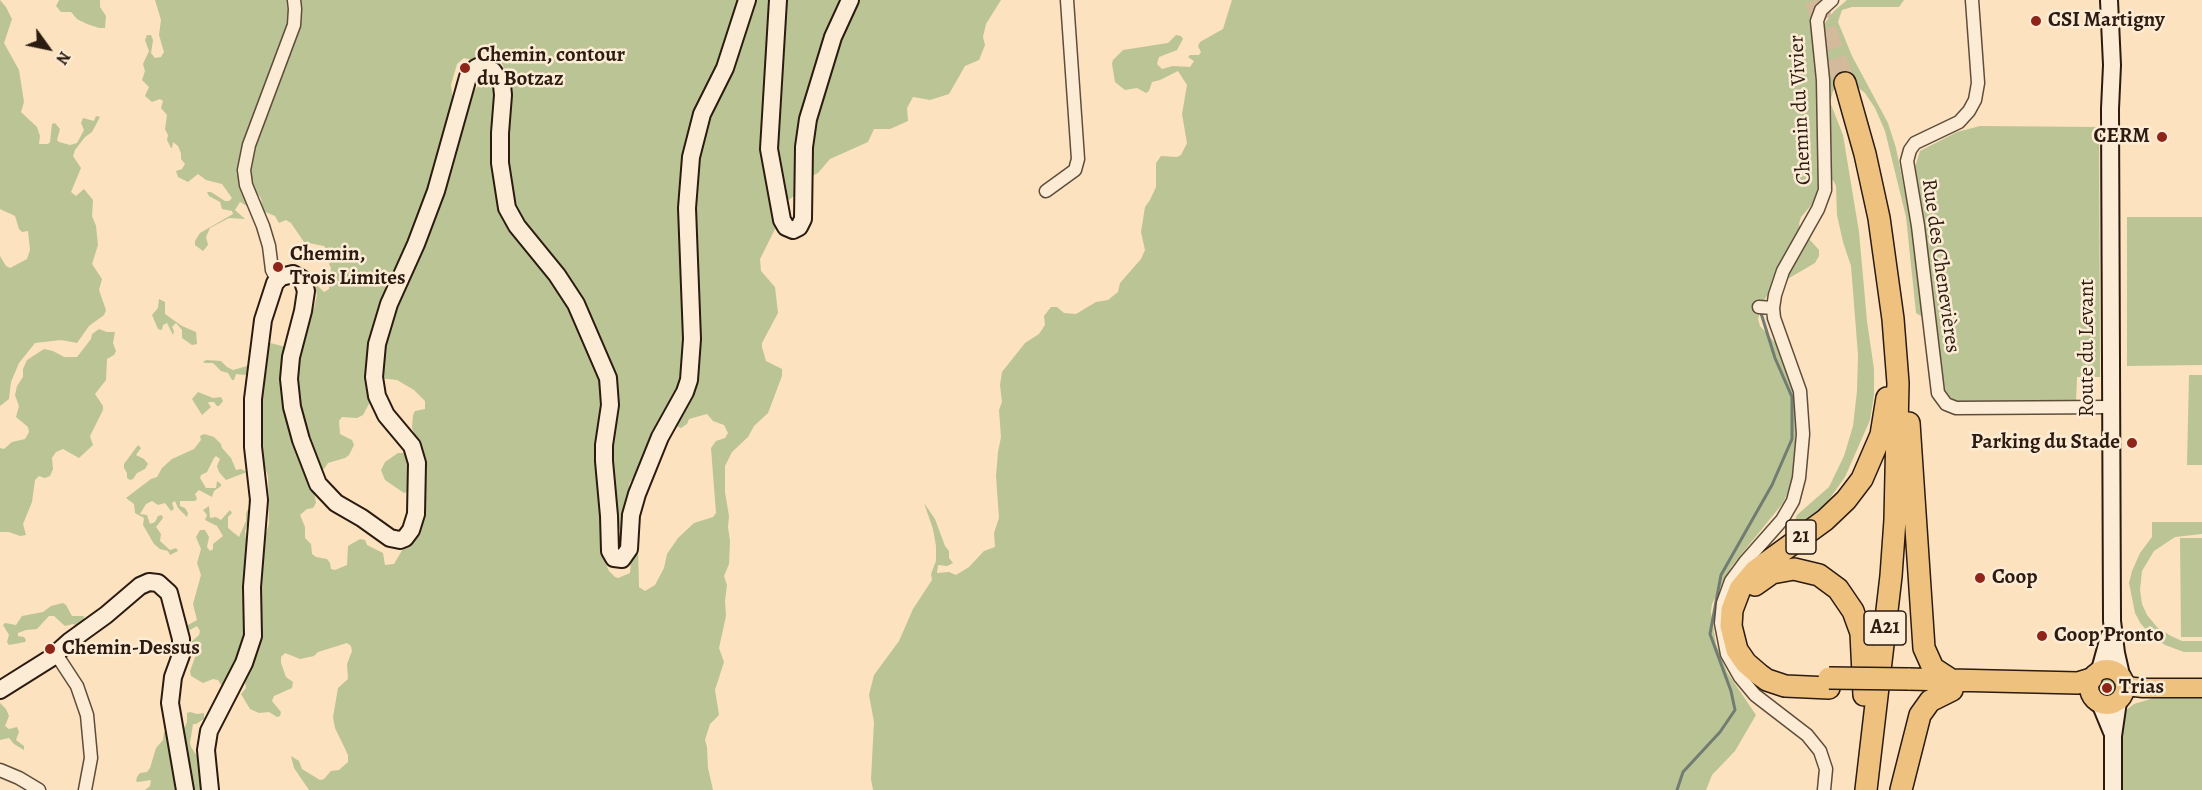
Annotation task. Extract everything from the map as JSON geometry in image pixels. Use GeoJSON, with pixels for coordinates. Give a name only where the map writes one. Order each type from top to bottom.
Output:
{"type":"FeatureCollection","features":[{"type":"Feature","properties":{"kind":"highway","name":"A21"},"geometry":{"type":"LineString","coordinates":[[1845,83],[1873,189],[1884,251],[1898,383],[1895,520],[1891,576],[1866,790]]}},
{"type":"Feature","properties":{"kind":"highway","name":"21"},"geometry":{"type":"LineString","coordinates":[[1829,683],[1785,686],[1760,675],[1746,663],[1737,650],[1731,626],[1732,610],[1740,589],[1755,571],[1838,509],[1866,473],[1875,453],[1884,421],[1893,319]]}},
{"type":"Feature","properties":{"kind":"highway"},"geometry":{"type":"LineString","coordinates":[[1893,319],[1903,373],[1910,434],[1924,648],[1933,668],[1953,685]]}},
{"type":"Feature","properties":{"kind":"highway","name":"A21"},"geometry":{"type":"LineString","coordinates":[[1854,790],[1896,465]]}},
{"type":"Feature","properties":{"kind":"highway"},"geometry":{"type":"LineString","coordinates":[[1864,708],[1862,638],[1856,616],[1846,598],[1829,580],[1813,572],[1794,568],[1767,575],[1752,589],[1744,604],[1741,627],[1748,650],[1762,665],[1779,674],[1829,683],[1908,684],[1953,685],[2078,683],[2095,687]]}},
{"type":"Feature","properties":{"kind":"highway"},"geometry":{"type":"LineString","coordinates":[[1901,790],[1920,715],[1930,701],[1953,685]]}},
{"type":"Feature","properties":{"kind":"main road"},"geometry":{"type":"LineString","coordinates":[[2113,669],[2122,687],[2110,705],[2095,687],[2113,669]]}},
{"type":"Feature","properties":{"kind":"main road"},"geometry":{"type":"LineString","coordinates":[[2122,687],[2202,688]]}},
{"type":"Feature","properties":{"kind":"street"},"geometry":{"type":"LineString","coordinates":[[277,280],[272,270],[269,246],[263,226],[246,185],[244,170],[249,145],[294,25],[296,9],[294,0]]}},
{"type":"Feature","properties":{"kind":"street"},"geometry":{"type":"LineString","coordinates":[[210,790],[206,756],[209,731],[244,663],[252,642],[252,572],[259,500],[253,447],[253,399],[263,320],[277,280],[287,274],[293,274],[302,279],[306,291],[290,367],[290,395],[301,440],[318,484],[330,499],[390,538],[400,540],[405,538],[411,530],[416,514],[417,463],[412,446],[386,415],[377,396],[374,377],[377,344],[389,304],[416,244],[436,191],[468,76],[480,66],[493,71],[502,84],[500,163],[507,208],[517,226],[557,275],[576,304],[608,378],[610,405],[604,460],[610,551],[614,558],[622,560],[629,549],[631,515],[637,494],[660,437],[685,392],[689,380],[692,339],[687,208],[691,157],[702,114],[728,60],[747,0]]}},
{"type":"Feature","properties":{"kind":"street"},"geometry":{"type":"LineString","coordinates":[[778,0],[769,149],[782,220],[785,226],[793,230],[801,225],[803,219],[804,147],[808,119],[833,37],[850,0]]}},
{"type":"Feature","properties":{"kind":"street"},"geometry":{"type":"LineString","coordinates":[[1046,191],[1073,172],[1078,159],[1067,0]]}},
{"type":"Feature","properties":{"kind":"street","name":"Chemin du Vivier"},"geometry":{"type":"LineString","coordinates":[[1824,790],[1826,770],[1820,751],[1807,735],[1750,690],[1727,654],[1721,630],[1722,609],[1727,589],[1745,562],[1782,520],[1792,501],[1799,478],[1803,434],[1800,391],[1776,325],[1773,308],[1776,288],[1783,271],[1824,195],[1822,80],[1817,21],[1821,10],[1832,0]]}},
{"type":"Feature","properties":{"kind":"street","name":"Rue des Chenevières"},"geometry":{"type":"LineString","coordinates":[[1972,0],[1978,83],[1975,100],[1959,122],[1915,143],[1907,161],[1919,237],[1938,393],[1946,404],[1956,408],[2111,407]]}},
{"type":"Feature","properties":{"kind":"street","name":"Route du Levant"},"geometry":{"type":"LineString","coordinates":[[2109,0],[2112,65],[2110,109],[2112,621],[2122,687],[2113,736]]}},
{"type":"Feature","properties":{"kind":"street"},"geometry":{"type":"LineString","coordinates":[[1759,307],[1773,308]]}},
{"type":"Feature","properties":{"kind":"street"},"geometry":{"type":"LineString","coordinates":[[0,690],[56,654],[70,640],[106,615],[145,583],[153,582],[165,589],[176,616],[181,639],[181,655],[173,677],[170,703],[185,790]]}},
{"type":"Feature","properties":{"kind":"street","name":"Route du Levant"},"geometry":{"type":"LineString","coordinates":[[2095,687],[2106,653],[2112,621]]}},
{"type":"Feature","properties":{"kind":"street"},"geometry":{"type":"LineString","coordinates":[[56,654],[77,686],[85,708],[91,758],[85,790]]}},
{"type":"Feature","properties":{"kind":"street"},"geometry":{"type":"LineString","coordinates":[[2095,687],[2113,736],[2114,790]]}},
{"type":"Feature","properties":{"kind":"street"},"geometry":{"type":"LineString","coordinates":[[0,770],[39,790]]}},
{"type":"Feature","properties":{"kind":"green space"},"geometry":{"type":"Polygon","coordinates":[[[0,0],[12,19],[4,43],[19,70],[24,102],[21,112],[37,127],[40,136],[39,144],[50,142],[52,124],[55,123],[60,129],[57,140],[59,142],[70,145],[77,143],[84,130],[81,123],[83,118],[94,121],[96,116],[100,117],[92,132],[75,150],[73,156],[81,168],[71,192],[76,196],[84,189],[93,200],[92,216],[96,226],[98,245],[92,264],[102,279],[99,290],[106,310],[104,315],[89,326],[77,343],[61,340],[35,343],[19,363],[11,382],[9,399],[0,406],[0,256],[10,268],[27,259],[30,250],[28,231],[22,232],[15,216],[0,209],[0,0]]]}},
{"type":"Feature","properties":{"kind":"green space"},"geometry":{"type":"Polygon","coordinates":[[[59,0],[100,0],[100,7],[106,16],[105,28],[87,24],[77,19],[71,12],[61,12],[56,6],[59,0]]]}},
{"type":"Feature","properties":{"kind":"green space"},"geometry":{"type":"Polygon","coordinates":[[[155,0],[1001,0],[986,24],[983,37],[985,45],[979,60],[965,66],[949,94],[930,100],[913,97],[907,108],[908,121],[890,129],[874,129],[868,142],[830,159],[818,173],[812,176],[809,174],[795,195],[785,203],[780,219],[760,259],[761,271],[775,287],[778,313],[762,347],[766,361],[782,369],[782,376],[768,413],[732,452],[725,466],[730,541],[729,564],[724,576],[727,585],[726,616],[719,648],[724,662],[715,690],[719,715],[710,724],[705,740],[713,790],[309,790],[294,768],[291,756],[299,761],[302,769],[320,780],[331,771],[339,770],[348,762],[348,755],[335,728],[333,717],[338,688],[348,679],[347,664],[352,651],[351,646],[347,643],[300,659],[285,653],[281,657],[281,663],[286,677],[293,682],[292,688],[274,696],[272,701],[281,712],[277,717],[269,712],[259,713],[250,709],[241,694],[246,688],[245,681],[224,689],[218,680],[213,679],[203,683],[191,676],[190,671],[197,652],[190,643],[200,631],[197,626],[190,630],[187,629],[188,625],[197,620],[193,604],[201,575],[197,563],[201,549],[196,537],[200,530],[205,530],[209,537],[207,547],[210,551],[213,549],[213,544],[223,536],[217,526],[205,520],[207,515],[203,510],[209,506],[210,518],[216,517],[221,520],[230,510],[232,513],[228,517],[228,528],[239,537],[250,505],[248,500],[251,500],[251,513],[245,531],[249,560],[262,549],[269,523],[268,476],[261,456],[262,413],[259,403],[267,370],[265,356],[270,343],[286,347],[305,334],[309,328],[309,317],[317,295],[315,286],[317,285],[324,292],[329,289],[331,268],[329,264],[332,256],[324,246],[304,242],[291,223],[286,220],[279,223],[275,216],[263,211],[261,198],[253,188],[250,208],[240,202],[235,210],[245,219],[229,218],[210,228],[206,237],[208,245],[203,251],[195,245],[200,233],[233,214],[232,211],[222,209],[220,202],[209,196],[207,192],[225,201],[232,198],[222,184],[206,180],[198,174],[188,182],[178,177],[176,171],[182,169],[185,164],[181,159],[178,146],[173,142],[171,148],[167,140],[168,135],[165,129],[167,115],[161,108],[163,101],[160,99],[152,102],[145,96],[149,87],[142,80],[145,71],[143,64],[149,51],[145,40],[147,35],[151,35],[153,40],[151,53],[155,58],[161,57],[164,52],[159,35],[161,20],[155,0]],[[483,53],[476,61],[464,58],[457,64],[451,85],[453,100],[471,94],[480,84],[495,90],[508,79],[501,61],[483,53]],[[379,378],[367,384],[371,400],[363,415],[357,418],[342,417],[339,421],[340,434],[352,440],[354,445],[349,455],[328,463],[324,469],[319,471],[313,486],[316,503],[313,508],[307,509],[300,515],[305,527],[305,538],[311,544],[312,554],[327,559],[331,569],[335,570],[347,565],[348,546],[360,539],[383,553],[385,565],[394,564],[404,547],[415,536],[425,510],[424,483],[404,493],[385,480],[381,470],[385,462],[398,453],[406,453],[416,438],[412,428],[413,415],[415,411],[425,409],[425,401],[414,390],[397,380],[379,378]],[[707,414],[689,419],[687,424],[681,428],[676,426],[677,421],[652,430],[654,443],[629,484],[630,493],[625,503],[630,505],[621,516],[621,530],[617,529],[605,554],[605,562],[609,571],[618,578],[630,573],[631,559],[638,545],[639,587],[645,591],[655,585],[664,568],[667,554],[678,538],[694,523],[713,517],[716,513],[711,448],[716,441],[725,438],[728,433],[724,425],[713,421],[707,414]]]}},
{"type":"Feature","properties":{"kind":"green space"},"geometry":{"type":"Polygon","coordinates":[[[1232,0],[1825,0],[1811,23],[1812,27],[1821,28],[1834,11],[1847,0],[1904,0],[1899,7],[1852,7],[1842,10],[1838,22],[1852,56],[1888,123],[1896,148],[1915,243],[1924,313],[1921,316],[1916,313],[1906,217],[1885,131],[1875,108],[1865,93],[1849,80],[1840,82],[1833,91],[1830,102],[1843,135],[1859,232],[1874,369],[1874,395],[1870,420],[1845,477],[1823,508],[1807,522],[1797,523],[1795,521],[1797,515],[1829,487],[1844,456],[1853,426],[1857,391],[1858,355],[1851,266],[1837,215],[1836,186],[1833,180],[1801,217],[1799,224],[1801,230],[1819,250],[1819,256],[1815,263],[1772,288],[1763,302],[1758,319],[1760,326],[1778,346],[1794,379],[1797,414],[1795,445],[1798,457],[1795,477],[1783,503],[1731,567],[1712,604],[1716,644],[1727,672],[1756,715],[1735,751],[1712,775],[1706,790],[873,790],[871,779],[874,722],[869,695],[874,675],[899,641],[913,609],[932,580],[931,574],[936,561],[933,529],[924,503],[935,519],[949,551],[949,558],[953,563],[947,566],[938,565],[937,573],[949,572],[956,575],[969,567],[984,551],[995,547],[994,533],[999,518],[996,476],[1001,437],[999,410],[1002,402],[1000,385],[1002,372],[1025,343],[1039,334],[1045,325],[1044,316],[1051,307],[1057,307],[1064,313],[1076,314],[1096,302],[1108,300],[1118,292],[1120,283],[1141,259],[1145,250],[1141,232],[1145,207],[1156,187],[1156,163],[1161,156],[1181,155],[1187,143],[1182,114],[1187,85],[1178,71],[1152,82],[1146,93],[1137,88],[1125,90],[1115,82],[1113,60],[1123,50],[1168,43],[1176,35],[1183,39],[1177,50],[1159,57],[1157,64],[1162,69],[1173,66],[1190,67],[1194,61],[1188,57],[1199,55],[1200,42],[1223,29],[1232,0]]]}},
{"type":"Feature","properties":{"kind":"green space"},"geometry":{"type":"Polygon","coordinates":[[[1980,126],[2099,127],[2100,377],[2077,377],[2076,401],[1954,402],[1941,385],[1915,167],[1920,151],[1957,132],[1980,126]]]}},
{"type":"Feature","properties":{"kind":"green space"},"geometry":{"type":"Polygon","coordinates":[[[2127,217],[2202,217],[2202,365],[2127,366],[2127,217]]]}},
{"type":"Feature","properties":{"kind":"green space"},"geometry":{"type":"Polygon","coordinates":[[[159,299],[165,302],[165,314],[182,326],[196,332],[197,344],[192,345],[182,338],[182,330],[176,323],[172,327],[173,335],[167,323],[163,325],[162,330],[158,329],[152,315],[158,308],[159,299]]]}},
{"type":"Feature","properties":{"kind":"green space"},"geometry":{"type":"Polygon","coordinates":[[[99,329],[115,332],[113,343],[116,351],[107,359],[106,380],[95,394],[103,410],[90,436],[93,445],[79,458],[63,449],[56,452],[52,458],[53,469],[50,476],[45,478],[39,476],[35,480],[32,502],[23,524],[26,535],[0,532],[0,448],[4,449],[12,442],[25,439],[29,432],[28,427],[16,417],[19,406],[15,395],[27,360],[44,349],[64,357],[77,357],[91,339],[92,334],[99,329]]]}},
{"type":"Feature","properties":{"kind":"green space"},"geometry":{"type":"Polygon","coordinates":[[[206,360],[221,361],[233,370],[247,366],[248,372],[245,375],[236,374],[232,380],[228,373],[221,371],[213,363],[203,362],[206,360]]]}},
{"type":"Feature","properties":{"kind":"green space"},"geometry":{"type":"Polygon","coordinates":[[[2189,375],[2202,375],[2202,465],[2187,465],[2189,375]]]}},
{"type":"Feature","properties":{"kind":"green space"},"geometry":{"type":"Polygon","coordinates":[[[198,392],[213,398],[221,397],[223,401],[219,406],[214,402],[209,402],[211,407],[202,415],[192,399],[198,392]]]}},
{"type":"Feature","properties":{"kind":"green space"},"geometry":{"type":"Polygon","coordinates":[[[204,434],[214,437],[221,444],[236,470],[241,469],[247,472],[226,480],[219,472],[217,466],[220,459],[216,456],[207,472],[200,478],[206,488],[216,488],[217,481],[221,486],[214,491],[212,497],[199,490],[195,494],[197,499],[195,501],[180,501],[180,506],[188,513],[187,517],[175,501],[172,503],[174,509],[171,511],[165,503],[158,505],[152,501],[146,504],[140,514],[147,515],[150,524],[162,515],[163,518],[156,527],[161,534],[160,541],[170,550],[176,548],[178,551],[170,555],[168,551],[154,544],[143,525],[144,518],[135,513],[134,504],[126,498],[157,477],[162,468],[172,459],[194,449],[201,440],[200,436],[204,434]]]}},
{"type":"Feature","properties":{"kind":"green space"},"geometry":{"type":"Polygon","coordinates":[[[138,445],[141,448],[136,455],[148,464],[130,480],[127,478],[124,464],[138,445]]]}},
{"type":"Feature","properties":{"kind":"green space"},"geometry":{"type":"Polygon","coordinates":[[[2152,522],[2202,522],[2202,534],[2175,537],[2154,551],[2142,571],[2140,590],[2142,604],[2147,615],[2157,627],[2182,641],[2202,641],[2202,652],[2184,652],[2165,645],[2152,636],[2135,613],[2129,583],[2140,553],[2152,537],[2152,522]]]}},
{"type":"Feature","properties":{"kind":"green space"},"geometry":{"type":"Polygon","coordinates":[[[2180,538],[2202,538],[2202,637],[2181,637],[2180,538]]]}},
{"type":"Feature","properties":{"kind":"green space"},"geometry":{"type":"Polygon","coordinates":[[[63,603],[72,616],[84,616],[83,623],[78,626],[73,624],[65,626],[54,616],[49,616],[37,629],[18,633],[18,636],[24,637],[25,642],[9,645],[7,642],[9,635],[3,625],[5,623],[16,625],[22,616],[43,612],[51,606],[63,603]]]}},
{"type":"Feature","properties":{"kind":"green space"},"geometry":{"type":"Polygon","coordinates":[[[2107,679],[2113,682],[2116,688],[2113,694],[2107,697],[2101,694],[2098,688],[2101,682],[2107,679]]]}},
{"type":"Feature","properties":{"kind":"green space"},"geometry":{"type":"Polygon","coordinates":[[[2202,694],[2202,790],[2123,790],[2122,720],[2125,711],[2134,704],[2157,697],[2202,694]]]}},
{"type":"Feature","properties":{"kind":"green space"},"geometry":{"type":"Polygon","coordinates":[[[0,703],[9,716],[5,726],[9,729],[17,727],[19,732],[16,740],[24,746],[24,750],[9,738],[0,740],[0,703]]]}},
{"type":"Feature","properties":{"kind":"green space"},"geometry":{"type":"Polygon","coordinates":[[[187,713],[204,713],[204,719],[193,724],[190,743],[199,759],[202,790],[192,790],[181,767],[173,772],[177,790],[145,790],[150,786],[151,780],[138,782],[137,777],[150,768],[156,748],[163,740],[164,732],[167,732],[188,759],[183,731],[187,722],[187,713]]]}},
{"type":"Feature","properties":{"kind":"waterway"},"geometry":{"type":"LineString","coordinates":[[1677,790],[1683,772],[1720,732],[1735,710],[1731,691],[1710,634],[1721,575],[1772,485],[1792,439],[1792,397],[1775,358],[1760,310]]}},
{"type":"Feature","properties":{"kind":"tunnel"},"geometry":{"type":"LineString","coordinates":[[1815,0],[1845,83]]}},
{"type":"Feature","properties":{"kind":"place","name":"CSI Martigny"},"geometry":{"type":"Point","coordinates":[2036,21]}},
{"type":"Feature","properties":{"kind":"place","name":"Chemin, contour du Botzaz"},"geometry":{"type":"Point","coordinates":[465,68]}},
{"type":"Feature","properties":{"kind":"place","name":"CERM"},"geometry":{"type":"Point","coordinates":[2162,137]}},
{"type":"Feature","properties":{"kind":"place","name":"Chemin, Trois Limites"},"geometry":{"type":"Point","coordinates":[278,267]}},
{"type":"Feature","properties":{"kind":"place","name":"Parking du Stade"},"geometry":{"type":"Point","coordinates":[2132,443]}},
{"type":"Feature","properties":{"kind":"place","name":"Coop"},"geometry":{"type":"Point","coordinates":[1980,578]}},
{"type":"Feature","properties":{"kind":"place","name":"Coop Pronto"},"geometry":{"type":"Point","coordinates":[2042,636]}},
{"type":"Feature","properties":{"kind":"place","name":"Chemin-Dessus"},"geometry":{"type":"Point","coordinates":[50,649]}},
{"type":"Feature","properties":{"kind":"place","name":"Trias"},"geometry":{"type":"Point","coordinates":[2107,688]}}]}
